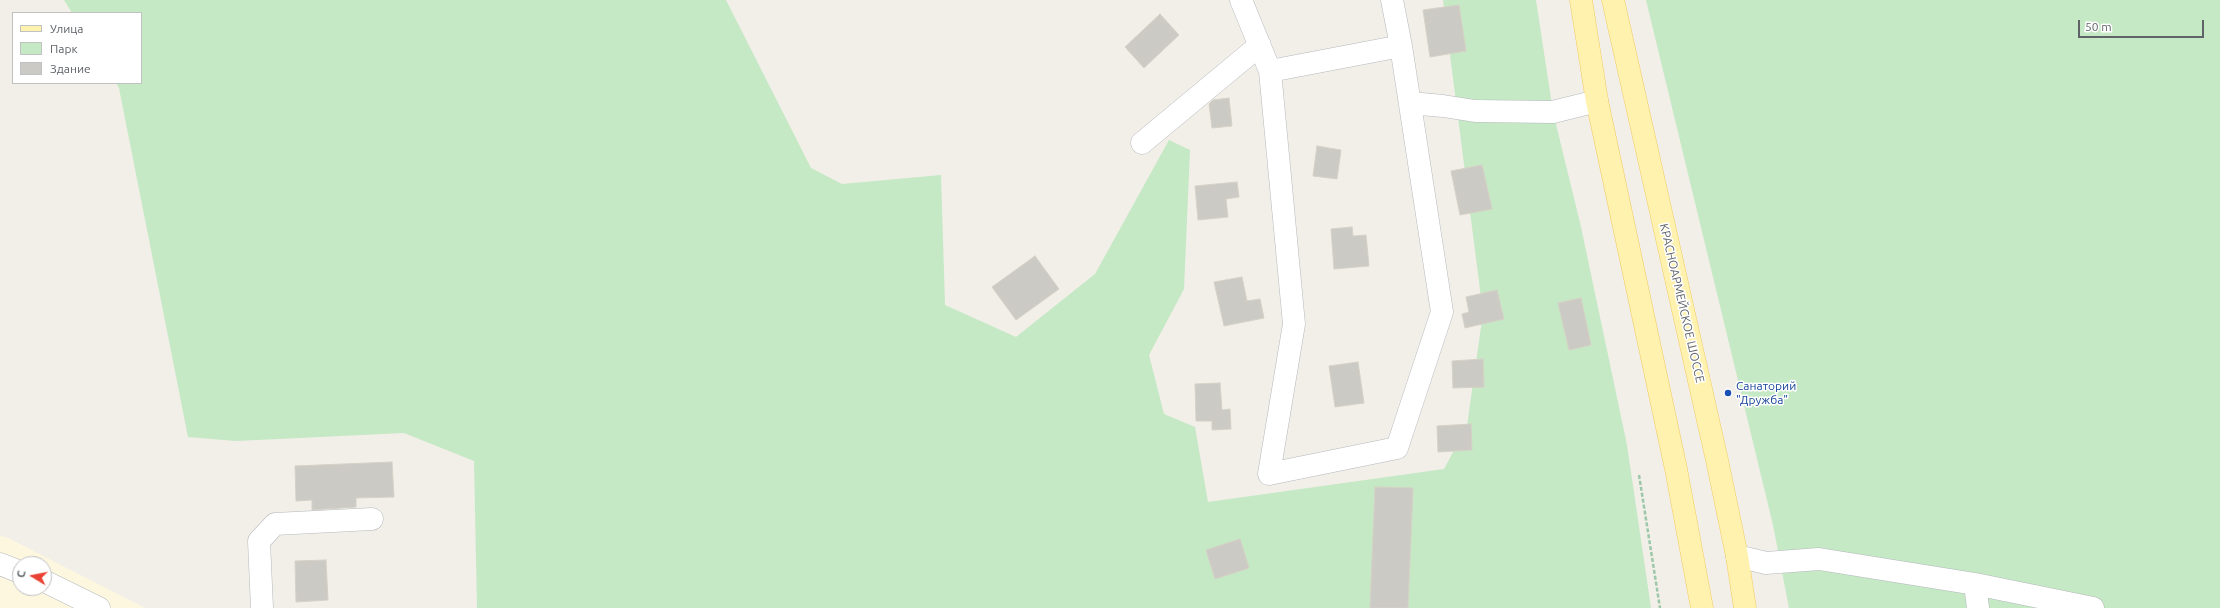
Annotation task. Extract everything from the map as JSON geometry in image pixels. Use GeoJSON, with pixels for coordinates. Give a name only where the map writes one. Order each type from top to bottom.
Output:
{"type":"FeatureCollection","features":[{"type":"Feature","properties":{"kind":"main road"},"geometry":{"type":"LineString","coordinates":[[1581,0],[1597,101],[1676,469],[1702,608]]}},
{"type":"Feature","properties":{"kind":"main road","name":"КРАСНОАРМЕЙСКОЕ ШОССЕ"},"geometry":{"type":"LineString","coordinates":[[1613,0],[1738,556],[1745,608]]}},
{"type":"Feature","properties":{"kind":"street"},"geometry":{"type":"LineString","coordinates":[[1242,0],[1270,71],[1294,324],[1269,474],[1397,448],[1442,312],[1401,46],[1392,0]]}},
{"type":"Feature","properties":{"kind":"street"},"geometry":{"type":"LineString","coordinates":[[1142,143],[1260,45]]}},
{"type":"Feature","properties":{"kind":"street"},"geometry":{"type":"LineString","coordinates":[[1270,71],[1401,46]]}},
{"type":"Feature","properties":{"kind":"street"},"geometry":{"type":"LineString","coordinates":[[1410,103],[1475,111],[1553,112],[1597,101]]}},
{"type":"Feature","properties":{"kind":"street"},"geometry":{"type":"LineString","coordinates":[[262,608],[259,541],[275,524],[372,519]]}},
{"type":"Feature","properties":{"kind":"street"},"geometry":{"type":"LineString","coordinates":[[1738,556],[1766,563],[1819,559],[1975,584],[2093,608]]}},
{"type":"Feature","properties":{"kind":"street"},"geometry":{"type":"LineString","coordinates":[[0,564],[12,569]]}},
{"type":"Feature","properties":{"kind":"street"},"geometry":{"type":"LineString","coordinates":[[1975,584],[1978,608]]}},
{"type":"Feature","properties":{"kind":"street"},"geometry":{"type":"LineString","coordinates":[[52,585],[99,608]]}},
{"type":"Feature","properties":{"kind":"path"},"geometry":{"type":"LineString","coordinates":[[1639,475],[1660,608]]}},
{"type":"Feature","properties":{"kind":"shaded area"},"geometry":{"type":"Polygon","coordinates":[[[0,536],[8,538],[43,556],[12,556],[12,596],[52,596],[52,560],[145,608],[0,608],[0,536]]]}},
{"type":"Feature","properties":{"kind":"green space"},"geometry":{"type":"Polygon","coordinates":[[[64,0],[726,0],[811,168],[842,184],[941,175],[945,305],[1016,337],[1095,274],[1169,140],[1190,150],[1184,289],[1149,355],[1164,414],[1195,427],[1208,502],[1444,469],[1467,426],[1483,313],[1443,0],[1536,0],[1553,112],[1581,227],[1627,445],[1651,608],[477,608],[474,461],[404,433],[236,441],[188,437],[119,88],[117,84],[142,84],[142,12],[71,12],[64,0]]]}},
{"type":"Feature","properties":{"kind":"green space"},"geometry":{"type":"Polygon","coordinates":[[[1646,0],[2220,0],[2220,608],[1789,608],[1773,525],[1646,0]]]}},
{"type":"Feature","properties":{"kind":"building"},"geometry":{"type":"Polygon","coordinates":[[[1459,5],[1466,51],[1430,57],[1423,10],[1459,5]]]}},
{"type":"Feature","properties":{"kind":"building"},"geometry":{"type":"Polygon","coordinates":[[[1160,14],[1179,35],[1144,68],[1125,47],[1160,14]]]}},
{"type":"Feature","properties":{"kind":"building"},"geometry":{"type":"Polygon","coordinates":[[[1229,98],[1232,126],[1212,128],[1209,104],[1213,100],[1229,98]]]}},
{"type":"Feature","properties":{"kind":"building"},"geometry":{"type":"Polygon","coordinates":[[[1317,146],[1341,150],[1337,179],[1313,176],[1317,146]]]}},
{"type":"Feature","properties":{"kind":"building"},"geometry":{"type":"Polygon","coordinates":[[[1482,165],[1492,209],[1460,215],[1451,171],[1482,165]]]}},
{"type":"Feature","properties":{"kind":"building"},"geometry":{"type":"Polygon","coordinates":[[[1237,182],[1239,197],[1226,199],[1228,217],[1198,220],[1195,186],[1237,182]]]}},
{"type":"Feature","properties":{"kind":"building"},"geometry":{"type":"Polygon","coordinates":[[[1352,227],[1353,236],[1366,235],[1369,266],[1334,269],[1331,229],[1352,227]]]}},
{"type":"Feature","properties":{"kind":"building"},"geometry":{"type":"Polygon","coordinates":[[[1035,256],[1059,289],[1016,320],[992,287],[1035,256]]]}},
{"type":"Feature","properties":{"kind":"building"},"geometry":{"type":"Polygon","coordinates":[[[1242,277],[1247,301],[1260,299],[1264,318],[1224,326],[1214,282],[1242,277]]]}},
{"type":"Feature","properties":{"kind":"building"},"geometry":{"type":"Polygon","coordinates":[[[1497,290],[1504,319],[1465,328],[1462,314],[1469,312],[1466,297],[1497,290]]]}},
{"type":"Feature","properties":{"kind":"building"},"geometry":{"type":"Polygon","coordinates":[[[1581,298],[1591,345],[1569,350],[1558,303],[1581,298]]]}},
{"type":"Feature","properties":{"kind":"building"},"geometry":{"type":"Polygon","coordinates":[[[1483,359],[1484,387],[1453,388],[1452,361],[1483,359]]]}},
{"type":"Feature","properties":{"kind":"building"},"geometry":{"type":"Polygon","coordinates":[[[1358,362],[1364,403],[1335,407],[1329,366],[1358,362]]]}},
{"type":"Feature","properties":{"kind":"building"},"geometry":{"type":"Polygon","coordinates":[[[1220,383],[1222,410],[1230,409],[1231,429],[1212,430],[1212,421],[1196,421],[1195,384],[1220,383]]]}},
{"type":"Feature","properties":{"kind":"building"},"geometry":{"type":"Polygon","coordinates":[[[1471,424],[1472,450],[1438,452],[1437,426],[1471,424]]]}},
{"type":"Feature","properties":{"kind":"building"},"geometry":{"type":"Polygon","coordinates":[[[392,462],[394,497],[356,498],[356,507],[312,510],[312,500],[296,501],[295,466],[392,462]]]}},
{"type":"Feature","properties":{"kind":"building"},"geometry":{"type":"Polygon","coordinates":[[[1375,487],[1413,488],[1408,608],[1370,608],[1375,487]]]}},
{"type":"Feature","properties":{"kind":"building"},"geometry":{"type":"Polygon","coordinates":[[[1240,539],[1249,568],[1215,579],[1206,550],[1240,539]]]}},
{"type":"Feature","properties":{"kind":"building"},"geometry":{"type":"Polygon","coordinates":[[[326,560],[328,600],[296,602],[295,561],[326,560]]]}},
{"type":"Feature","properties":{"kind":"place","name":"Санаторий \"Дружба\""},"geometry":{"type":"Point","coordinates":[1728,393]}}]}
